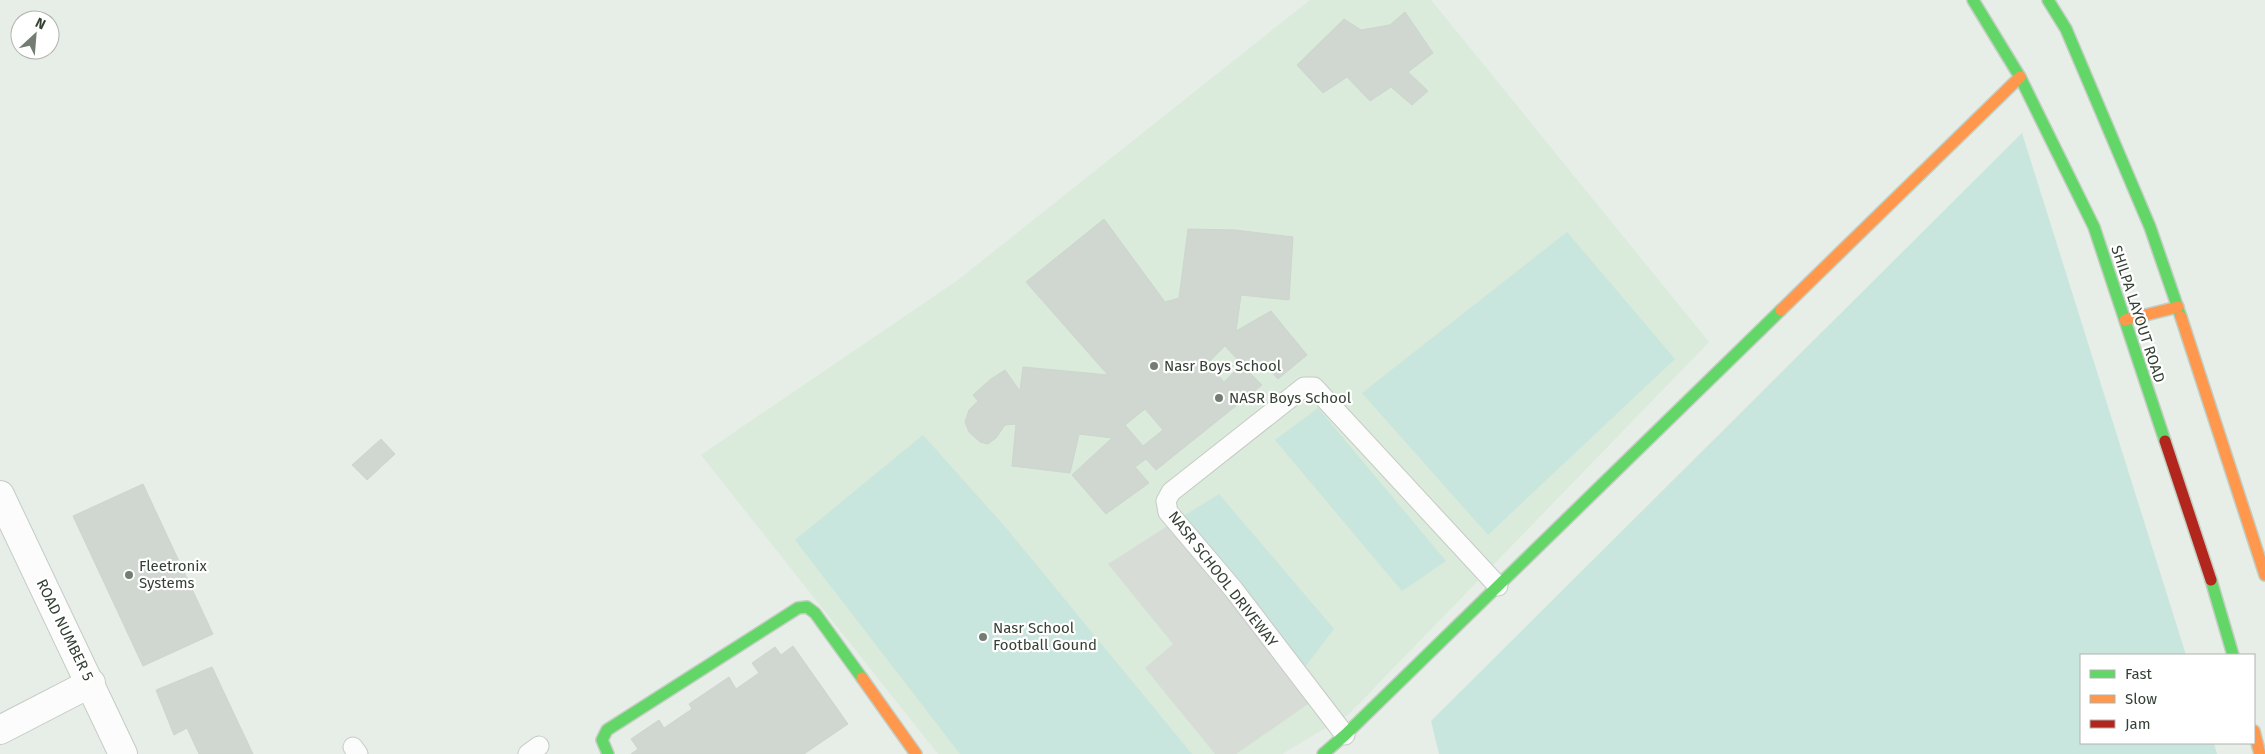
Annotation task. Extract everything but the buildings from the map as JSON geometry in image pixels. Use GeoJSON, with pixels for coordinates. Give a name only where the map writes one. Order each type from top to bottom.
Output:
{"type":"FeatureCollection","features":[{"type":"Feature","properties":{"kind":"main road","name":"SHILPA LAYOUT ROAD"},"geometry":{"type":"LineString","coordinates":[[1974,0],[2020,77],[2094,227],[2212,582],[2233,654]]}},
{"type":"Feature","properties":{"kind":"main road"},"geometry":{"type":"LineString","coordinates":[[2048,0],[2066,29],[2150,227],[2200,370],[2265,575]]}},
{"type":"Feature","properties":{"kind":"main road"},"geometry":{"type":"LineString","coordinates":[[1323,754],[1345,735],[2020,77]]}},
{"type":"Feature","properties":{"kind":"main road"},"geometry":{"type":"LineString","coordinates":[[2125,320],[2178,307]]}},
{"type":"Feature","properties":{"kind":"main road"},"geometry":{"type":"LineString","coordinates":[[608,754],[602,740],[607,730],[798,608],[807,607],[815,613],[916,754]]}},
{"type":"Feature","properties":{"kind":"main road"},"geometry":{"type":"LineString","coordinates":[[2255,735],[2260,754]]}},
{"type":"Feature","properties":{"kind":"street","name":"ROAD NUMBER 5"},"geometry":{"type":"LineString","coordinates":[[2,503],[91,683],[123,754]]}},
{"type":"Feature","properties":{"kind":"street"},"geometry":{"type":"LineString","coordinates":[[0,730],[91,683]]}},
{"type":"Feature","properties":{"kind":"lane","name":"NASR SCHOOL DRIVEWAY"},"geometry":{"type":"LineString","coordinates":[[1345,735],[1234,590],[1168,512],[1166,501],[1170,492],[1304,387],[1314,387],[1498,586]]}},
{"type":"Feature","properties":{"kind":"shaded area","name":"NASR Boys School"},"geometry":{"type":"Polygon","coordinates":[[[1310,0],[1431,0],[1709,342],[1349,714],[1282,754],[938,754],[701,455],[958,280],[1310,0]]]}},
{"type":"Feature","properties":{"kind":"shaded area"},"geometry":{"type":"Polygon","coordinates":[[[2022,133],[2186,654],[2080,654],[2080,744],[2214,744],[2217,754],[1439,754],[1431,721],[2022,133]]]}},
{"type":"Feature","properties":{"kind":"shaded area"},"geometry":{"type":"Polygon","coordinates":[[[1567,232],[1675,359],[1488,535],[1362,393],[1567,232]]]}},
{"type":"Feature","properties":{"kind":"shaded area"},"geometry":{"type":"Polygon","coordinates":[[[1318,408],[1446,561],[1402,591],[1275,440],[1318,408]]]}},
{"type":"Feature","properties":{"kind":"shaded area","name":"Nasr School Football Gound"},"geometry":{"type":"Polygon","coordinates":[[[923,435],[1007,529],[1192,754],[960,754],[795,540],[923,435]]]}},
{"type":"Feature","properties":{"kind":"shaded area"},"geometry":{"type":"Polygon","coordinates":[[[1219,494],[1334,629],[1302,671],[1182,517],[1219,494]]]}},
{"type":"Feature","properties":{"kind":"shaded area"},"geometry":{"type":"Polygon","coordinates":[[[1169,525],[1311,702],[1236,754],[1215,754],[1145,668],[1173,644],[1108,564],[1169,525]]]}},
{"type":"Feature","properties":{"kind":"traffic: fast"},"geometry":{"type":"LineString","coordinates":[[1973,0],[2020,77],[2094,227],[2165,441]]}},
{"type":"Feature","properties":{"kind":"traffic: fast"},"geometry":{"type":"LineString","coordinates":[[2048,0],[2066,29],[2150,227],[2181,317]]}},
{"type":"Feature","properties":{"kind":"traffic: fast"},"geometry":{"type":"LineString","coordinates":[[1323,754],[1345,735],[1781,310]]}},
{"type":"Feature","properties":{"kind":"traffic: fast"},"geometry":{"type":"LineString","coordinates":[[2211,580],[2233,654]]}},
{"type":"Feature","properties":{"kind":"traffic: fast"},"geometry":{"type":"LineString","coordinates":[[608,754],[602,740],[607,730],[798,608],[807,607],[815,613],[862,678]]}},
{"type":"Feature","properties":{"kind":"traffic: slow"},"geometry":{"type":"LineString","coordinates":[[1781,310],[2020,77]]}},
{"type":"Feature","properties":{"kind":"traffic: slow"},"geometry":{"type":"LineString","coordinates":[[2125,320],[2178,307]]}},
{"type":"Feature","properties":{"kind":"traffic: slow"},"geometry":{"type":"LineString","coordinates":[[2181,317],[2265,575]]}},
{"type":"Feature","properties":{"kind":"traffic: slow"},"geometry":{"type":"LineString","coordinates":[[862,678],[916,754]]}},
{"type":"Feature","properties":{"kind":"traffic: slow"},"geometry":{"type":"LineString","coordinates":[[2255,735],[2260,754]]}},
{"type":"Feature","properties":{"kind":"traffic: jam"},"geometry":{"type":"LineString","coordinates":[[2165,441],[2211,580]]}},
{"type":"Feature","properties":{"kind":"place","name":"Nasr Boys School"},"geometry":{"type":"Point","coordinates":[1154,366]}},
{"type":"Feature","properties":{"kind":"place","name":"NASR Boys School"},"geometry":{"type":"Point","coordinates":[1219,398]}},
{"type":"Feature","properties":{"kind":"place","name":"Fleetronix Systems"},"geometry":{"type":"Point","coordinates":[129,575]}},
{"type":"Feature","properties":{"kind":"place","name":"Nasr School Football Gound"},"geometry":{"type":"Point","coordinates":[983,637]}}]}
